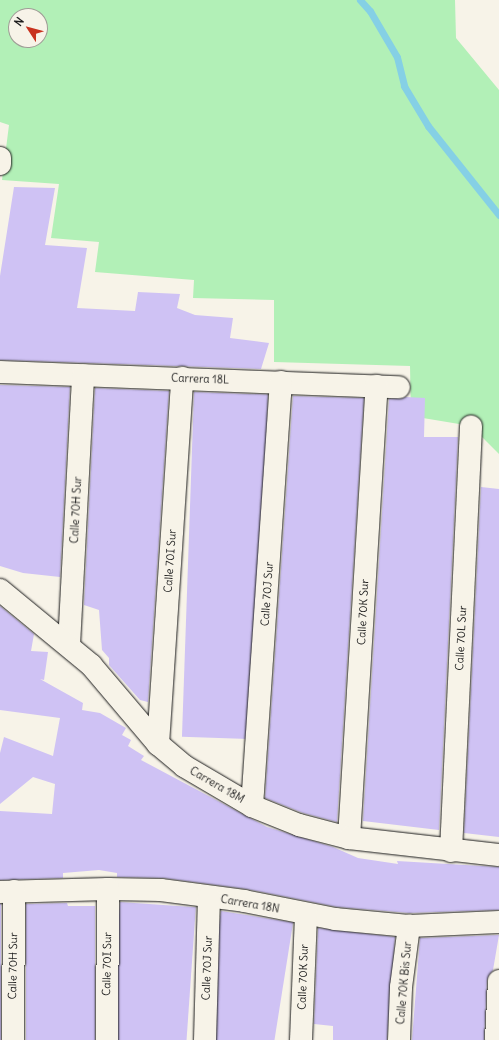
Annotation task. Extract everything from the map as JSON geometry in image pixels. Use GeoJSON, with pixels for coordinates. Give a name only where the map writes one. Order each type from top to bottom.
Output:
{"type":"FeatureCollection","features":[{"type":"Feature","properties":{"kind":"street"},"geometry":{"type":"LineString","coordinates":[[0,158],[0,164]]}},
{"type":"Feature","properties":{"kind":"street","name":"Carrera 18L"},"geometry":{"type":"LineString","coordinates":[[0,372],[399,387]]}},
{"type":"Feature","properties":{"kind":"street","name":"Calle 70H Sur"},"geometry":{"type":"LineString","coordinates":[[69,644],[83,375]]}},
{"type":"Feature","properties":{"kind":"street","name":"Calle 70I Sur"},"geometry":{"type":"LineString","coordinates":[[158,744],[182,378]]}},
{"type":"Feature","properties":{"kind":"street","name":"Calle 70J Sur"},"geometry":{"type":"LineString","coordinates":[[252,806],[281,382]]}},
{"type":"Feature","properties":{"kind":"street","name":"Calle 70K Sur"},"geometry":{"type":"LineString","coordinates":[[349,838],[377,386]]}},
{"type":"Feature","properties":{"kind":"street","name":"Calle 70L Sur"},"geometry":{"type":"LineString","coordinates":[[451,851],[471,426]]}},
{"type":"Feature","properties":{"kind":"street","name":"Carrera 18M"},"geometry":{"type":"LineString","coordinates":[[0,590],[69,644],[114,690],[158,744],[184,766],[252,806],[300,825],[349,838],[451,851],[499,855]]}},
{"type":"Feature","properties":{"kind":"street","name":"Calle 70I Sur"},"geometry":{"type":"LineString","coordinates":[[107,1040],[108,889]]}},
{"type":"Feature","properties":{"kind":"street","name":"Carrera 18N"},"geometry":{"type":"LineString","coordinates":[[7,892],[108,889],[210,896],[306,914],[409,926],[499,922]]}},
{"type":"Feature","properties":{"kind":"street","name":"Calle 70H Sur"},"geometry":{"type":"LineString","coordinates":[[7,892],[13,1040]]}},
{"type":"Feature","properties":{"kind":"street","name":"Calle 70J Sur"},"geometry":{"type":"LineString","coordinates":[[205,1040],[210,896]]}},
{"type":"Feature","properties":{"kind":"street","name":"Calle 70K Sur"},"geometry":{"type":"LineString","coordinates":[[301,1040],[306,914]]}},
{"type":"Feature","properties":{"kind":"street","name":"Calle 70K Bis Sur"},"geometry":{"type":"LineString","coordinates":[[399,1040],[401,987],[409,926]]}},
{"type":"Feature","properties":{"kind":"street"},"geometry":{"type":"LineString","coordinates":[[496,1040],[499,981]]}},
{"type":"Feature","properties":{"kind":"green space"},"geometry":{"type":"Polygon","coordinates":[[[0,0],[455,0],[456,38],[499,90],[499,454],[471,426],[411,416],[410,366],[274,362],[274,300],[193,298],[194,280],[95,272],[99,242],[51,238],[59,184],[2,180],[9,125],[0,122],[0,0]]]}},
{"type":"Feature","properties":{"kind":"building"},"geometry":{"type":"Polygon","coordinates":[[[14,187],[55,188],[45,245],[87,248],[77,308],[135,311],[138,292],[180,294],[177,308],[195,315],[233,318],[230,338],[269,343],[261,369],[0,360],[0,276],[14,187]]]}},
{"type":"Feature","properties":{"kind":"building"},"geometry":{"type":"Polygon","coordinates":[[[0,385],[70,387],[60,577],[23,573],[0,566],[0,385]]]}},
{"type":"Feature","properties":{"kind":"building"},"geometry":{"type":"Polygon","coordinates":[[[95,388],[169,391],[148,702],[140,700],[109,665],[109,658],[102,650],[99,610],[84,605],[95,388]]]}},
{"type":"Feature","properties":{"kind":"building"},"geometry":{"type":"Polygon","coordinates":[[[194,392],[268,395],[256,739],[182,737],[194,392]]]}},
{"type":"Feature","properties":{"kind":"building"},"geometry":{"type":"Polygon","coordinates":[[[293,396],[364,398],[337,822],[303,813],[265,798],[293,396]]]}},
{"type":"Feature","properties":{"kind":"building"},"geometry":{"type":"Polygon","coordinates":[[[406,397],[425,398],[424,437],[458,437],[439,830],[363,821],[389,399],[406,397]]]}},
{"type":"Feature","properties":{"kind":"building"},"geometry":{"type":"Polygon","coordinates":[[[481,487],[499,489],[499,837],[464,833],[481,487]]]}},
{"type":"Feature","properties":{"kind":"building"},"geometry":{"type":"Polygon","coordinates":[[[0,606],[34,634],[31,651],[48,652],[44,680],[40,679],[83,703],[82,710],[100,713],[126,728],[122,735],[131,740],[128,746],[144,756],[141,760],[267,827],[333,847],[358,858],[398,864],[397,861],[499,867],[499,910],[409,913],[337,907],[246,889],[163,878],[117,877],[117,873],[99,870],[63,873],[63,878],[0,880],[0,811],[52,814],[55,784],[33,777],[0,804],[0,753],[4,737],[53,756],[60,718],[0,710],[0,606]]]}},
{"type":"Feature","properties":{"kind":"building"},"geometry":{"type":"Polygon","coordinates":[[[120,902],[196,907],[187,1040],[110,1040],[120,902]]]}},
{"type":"Feature","properties":{"kind":"building"},"geometry":{"type":"Polygon","coordinates":[[[67,903],[68,906],[95,906],[95,1040],[26,1040],[26,904],[67,903]]]}},
{"type":"Feature","properties":{"kind":"building"},"geometry":{"type":"Polygon","coordinates":[[[0,904],[1,1040],[0,1040],[0,904]]]}},
{"type":"Feature","properties":{"kind":"building"},"geometry":{"type":"Polygon","coordinates":[[[221,911],[293,922],[274,1040],[211,1040],[201,1038],[221,911]]]}},
{"type":"Feature","properties":{"kind":"building"},"geometry":{"type":"Polygon","coordinates":[[[318,928],[395,937],[387,1040],[333,1040],[333,1026],[314,1024],[318,928]]]}},
{"type":"Feature","properties":{"kind":"building"},"geometry":{"type":"Polygon","coordinates":[[[499,935],[493,970],[487,980],[484,1040],[412,1040],[420,938],[499,935]]]}},
{"type":"Feature","properties":{"kind":"waterway"},"geometry":{"type":"LineString","coordinates":[[360,0],[370,11],[397,57],[404,86],[428,126],[499,215]]}}]}
